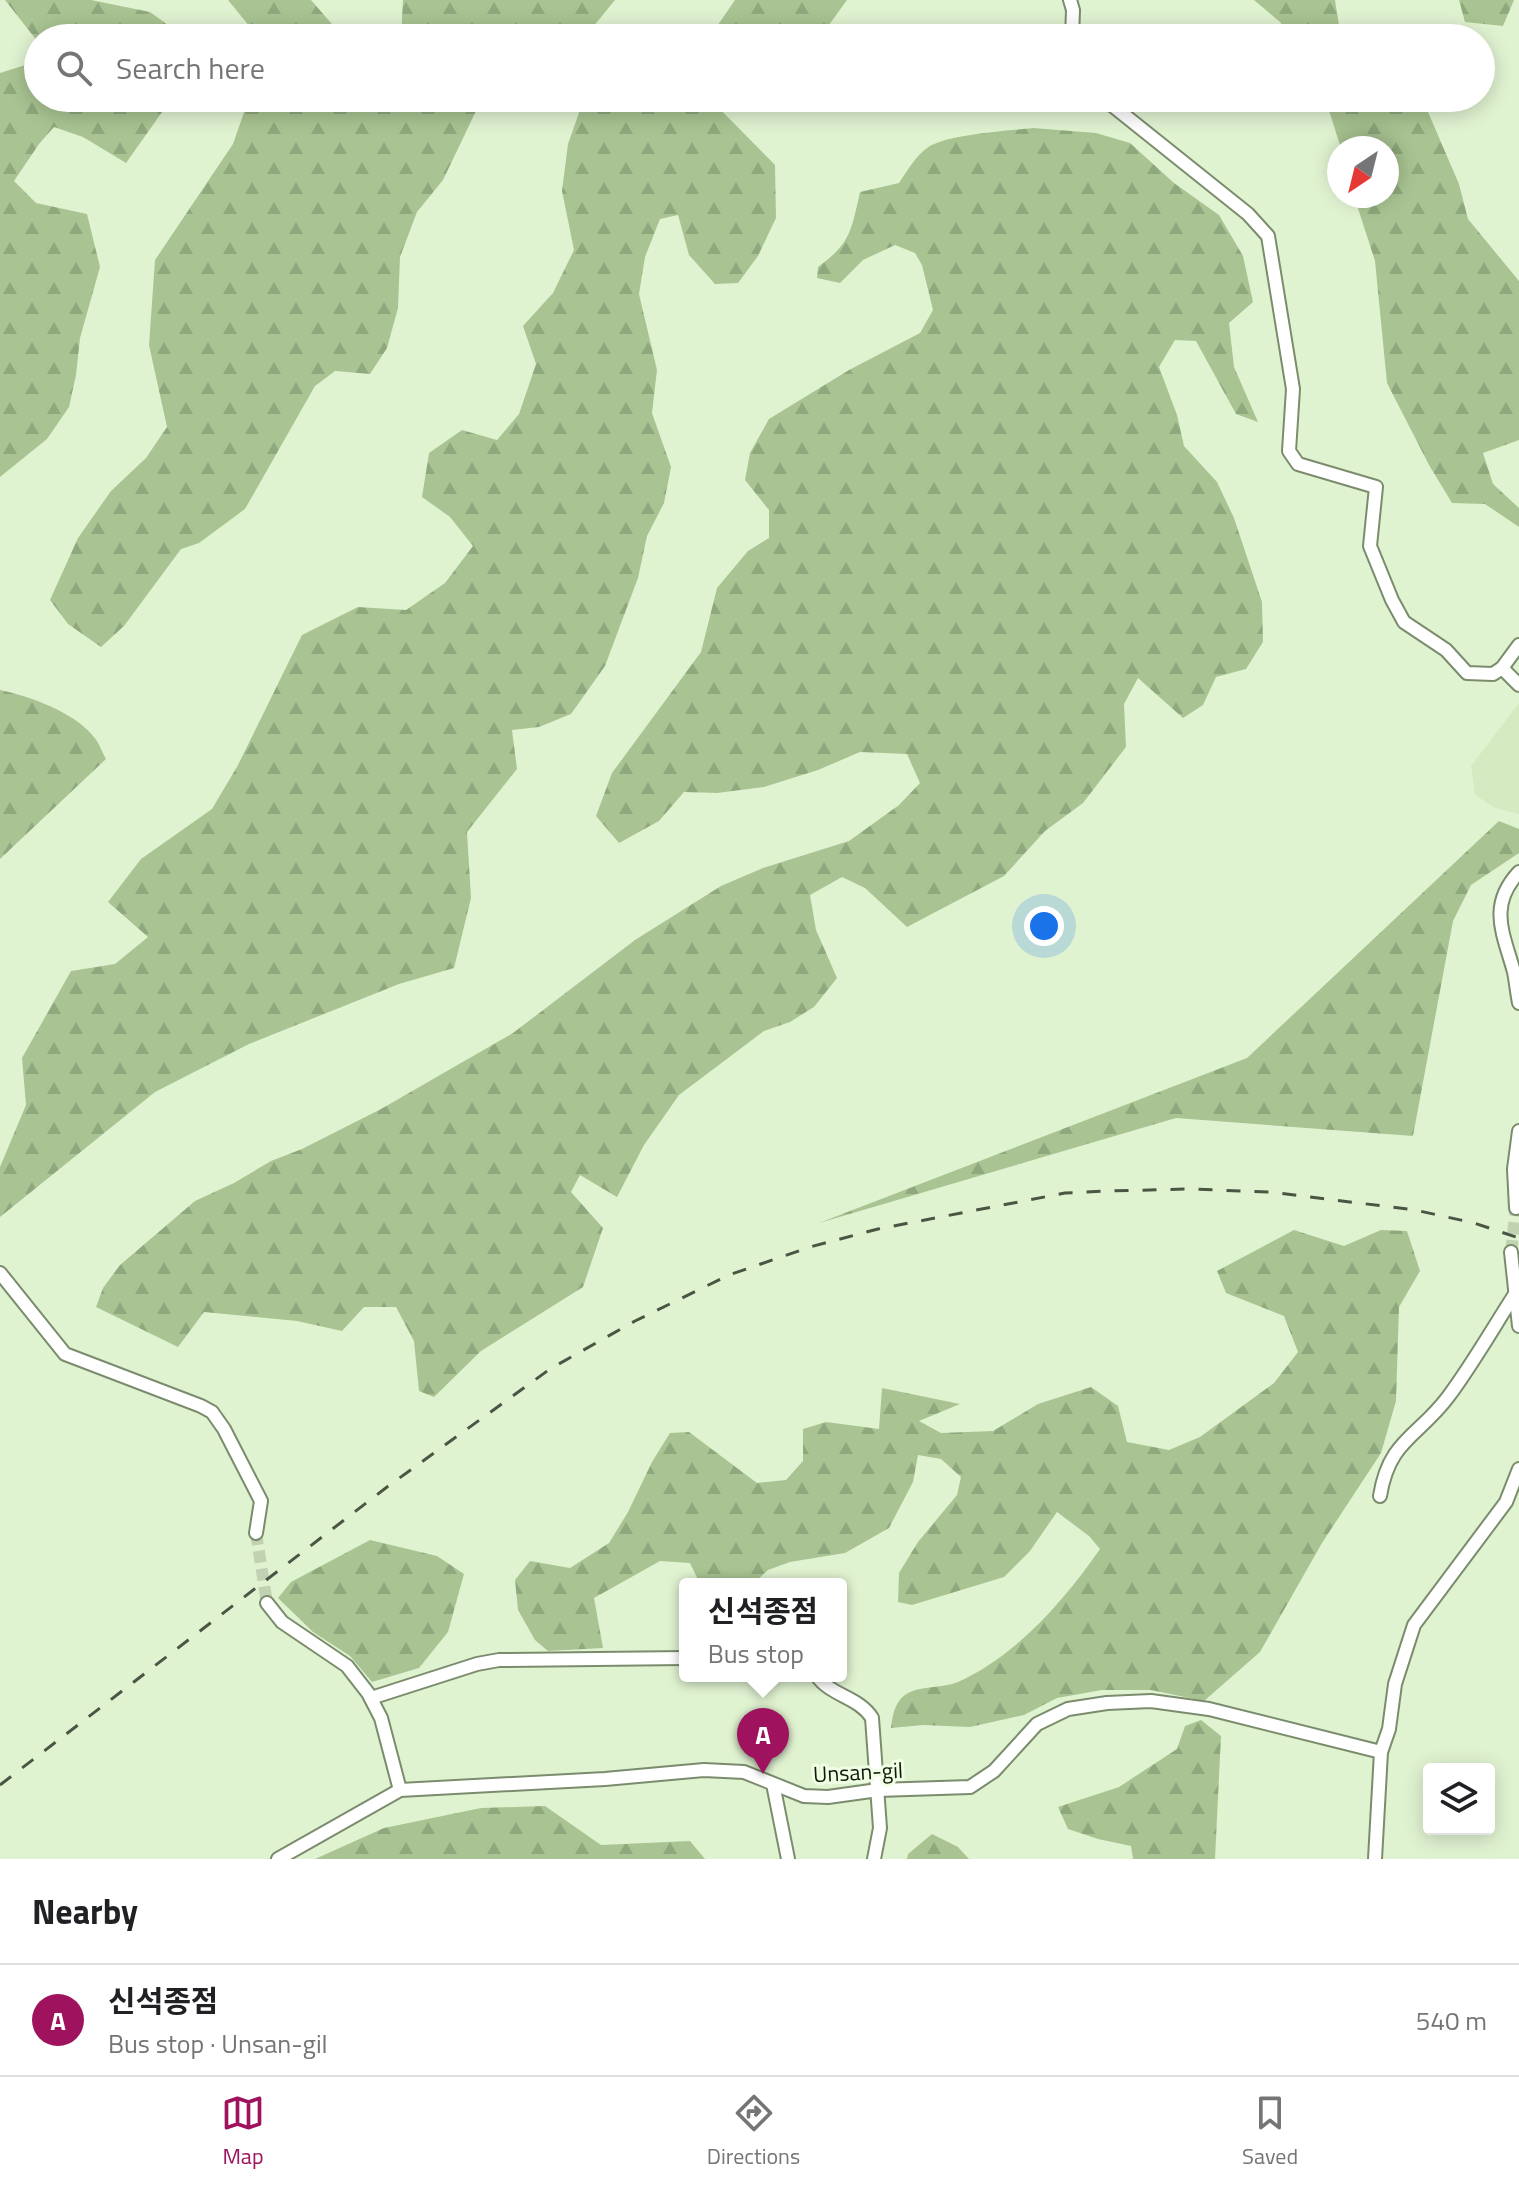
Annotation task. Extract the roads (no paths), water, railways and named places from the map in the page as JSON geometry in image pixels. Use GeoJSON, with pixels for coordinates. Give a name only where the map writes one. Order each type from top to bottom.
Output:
{"type":"FeatureCollection","features":[{"type":"Feature","properties":{"kind":"street"},"geometry":{"type":"LineString","coordinates":[[1070,0],[1072,24]]}},
{"type":"Feature","properties":{"kind":"street"},"geometry":{"type":"LineString","coordinates":[[1120,112],[1248,214],[1268,236],[1293,389],[1289,451],[1298,464],[1376,487],[1370,546],[1404,622],[1446,650],[1467,673],[1493,674],[1502,668],[1519,645]]}},
{"type":"Feature","properties":{"kind":"street"},"geometry":{"type":"LineString","coordinates":[[1502,668],[1519,685]]}},
{"type":"Feature","properties":{"kind":"street"},"geometry":{"type":"LineString","coordinates":[[1519,872],[1507,887],[1499,927],[1514,973],[1519,1003]]}},
{"type":"Feature","properties":{"kind":"street"},"geometry":{"type":"LineString","coordinates":[[1516,1208],[1514,1169],[1519,1131]]}},
{"type":"Feature","properties":{"kind":"street"},"geometry":{"type":"LineString","coordinates":[[1511,1252],[1519,1326]]}},
{"type":"Feature","properties":{"kind":"street"},"geometry":{"type":"LineString","coordinates":[[0,1273],[65,1354],[212,1412],[261,1501],[256,1533]]}},
{"type":"Feature","properties":{"kind":"street"},"geometry":{"type":"LineString","coordinates":[[1380,1496],[1384,1475],[1396,1451],[1446,1400],[1515,1294]]}},
{"type":"Feature","properties":{"kind":"street"},"geometry":{"type":"LineString","coordinates":[[1375,1859],[1381,1752],[1389,1729],[1395,1684],[1414,1625],[1506,1502],[1519,1469]]}},
{"type":"Feature","properties":{"kind":"street"},"geometry":{"type":"LineString","coordinates":[[267,1603],[282,1622],[347,1666],[371,1698],[381,1718],[400,1790]]}},
{"type":"Feature","properties":{"kind":"street"},"geometry":{"type":"LineString","coordinates":[[371,1698],[477,1664],[499,1660],[679,1658]]}},
{"type":"Feature","properties":{"kind":"street"},"geometry":{"type":"LineString","coordinates":[[822,1682],[867,1710],[872,1718],[880,1828],[874,1859]]}},
{"type":"Feature","properties":{"kind":"street","name":"Unsan-gil"},"geometry":{"type":"LineString","coordinates":[[278,1859],[400,1790],[605,1779],[704,1770],[744,1772],[804,1796],[816,1797],[878,1790],[970,1787],[994,1771],[1037,1724],[1068,1709],[1107,1703],[1151,1701],[1209,1709],[1381,1752]]}},
{"type":"Feature","properties":{"kind":"street"},"geometry":{"type":"LineString","coordinates":[[773,1784],[788,1859]]}},
{"type":"Feature","properties":{"kind":"tunnel"},"geometry":{"type":"LineString","coordinates":[[1511,1252],[1516,1208]]}},
{"type":"Feature","properties":{"kind":"tunnel"},"geometry":{"type":"LineString","coordinates":[[256,1533],[267,1603]]}},
{"type":"Feature","properties":{"kind":"railway"},"geometry":{"type":"LineString","coordinates":[[0,1785],[387,1487],[550,1369],[635,1321],[729,1275],[810,1247],[878,1229],[1065,1193],[1107,1191],[1189,1189],[1270,1192],[1415,1210],[1474,1223],[1519,1238]]}},
{"type":"Feature","properties":{"kind":"place","name":"신석종점"},"geometry":{"type":"Point","coordinates":[763,1774]}}]}
